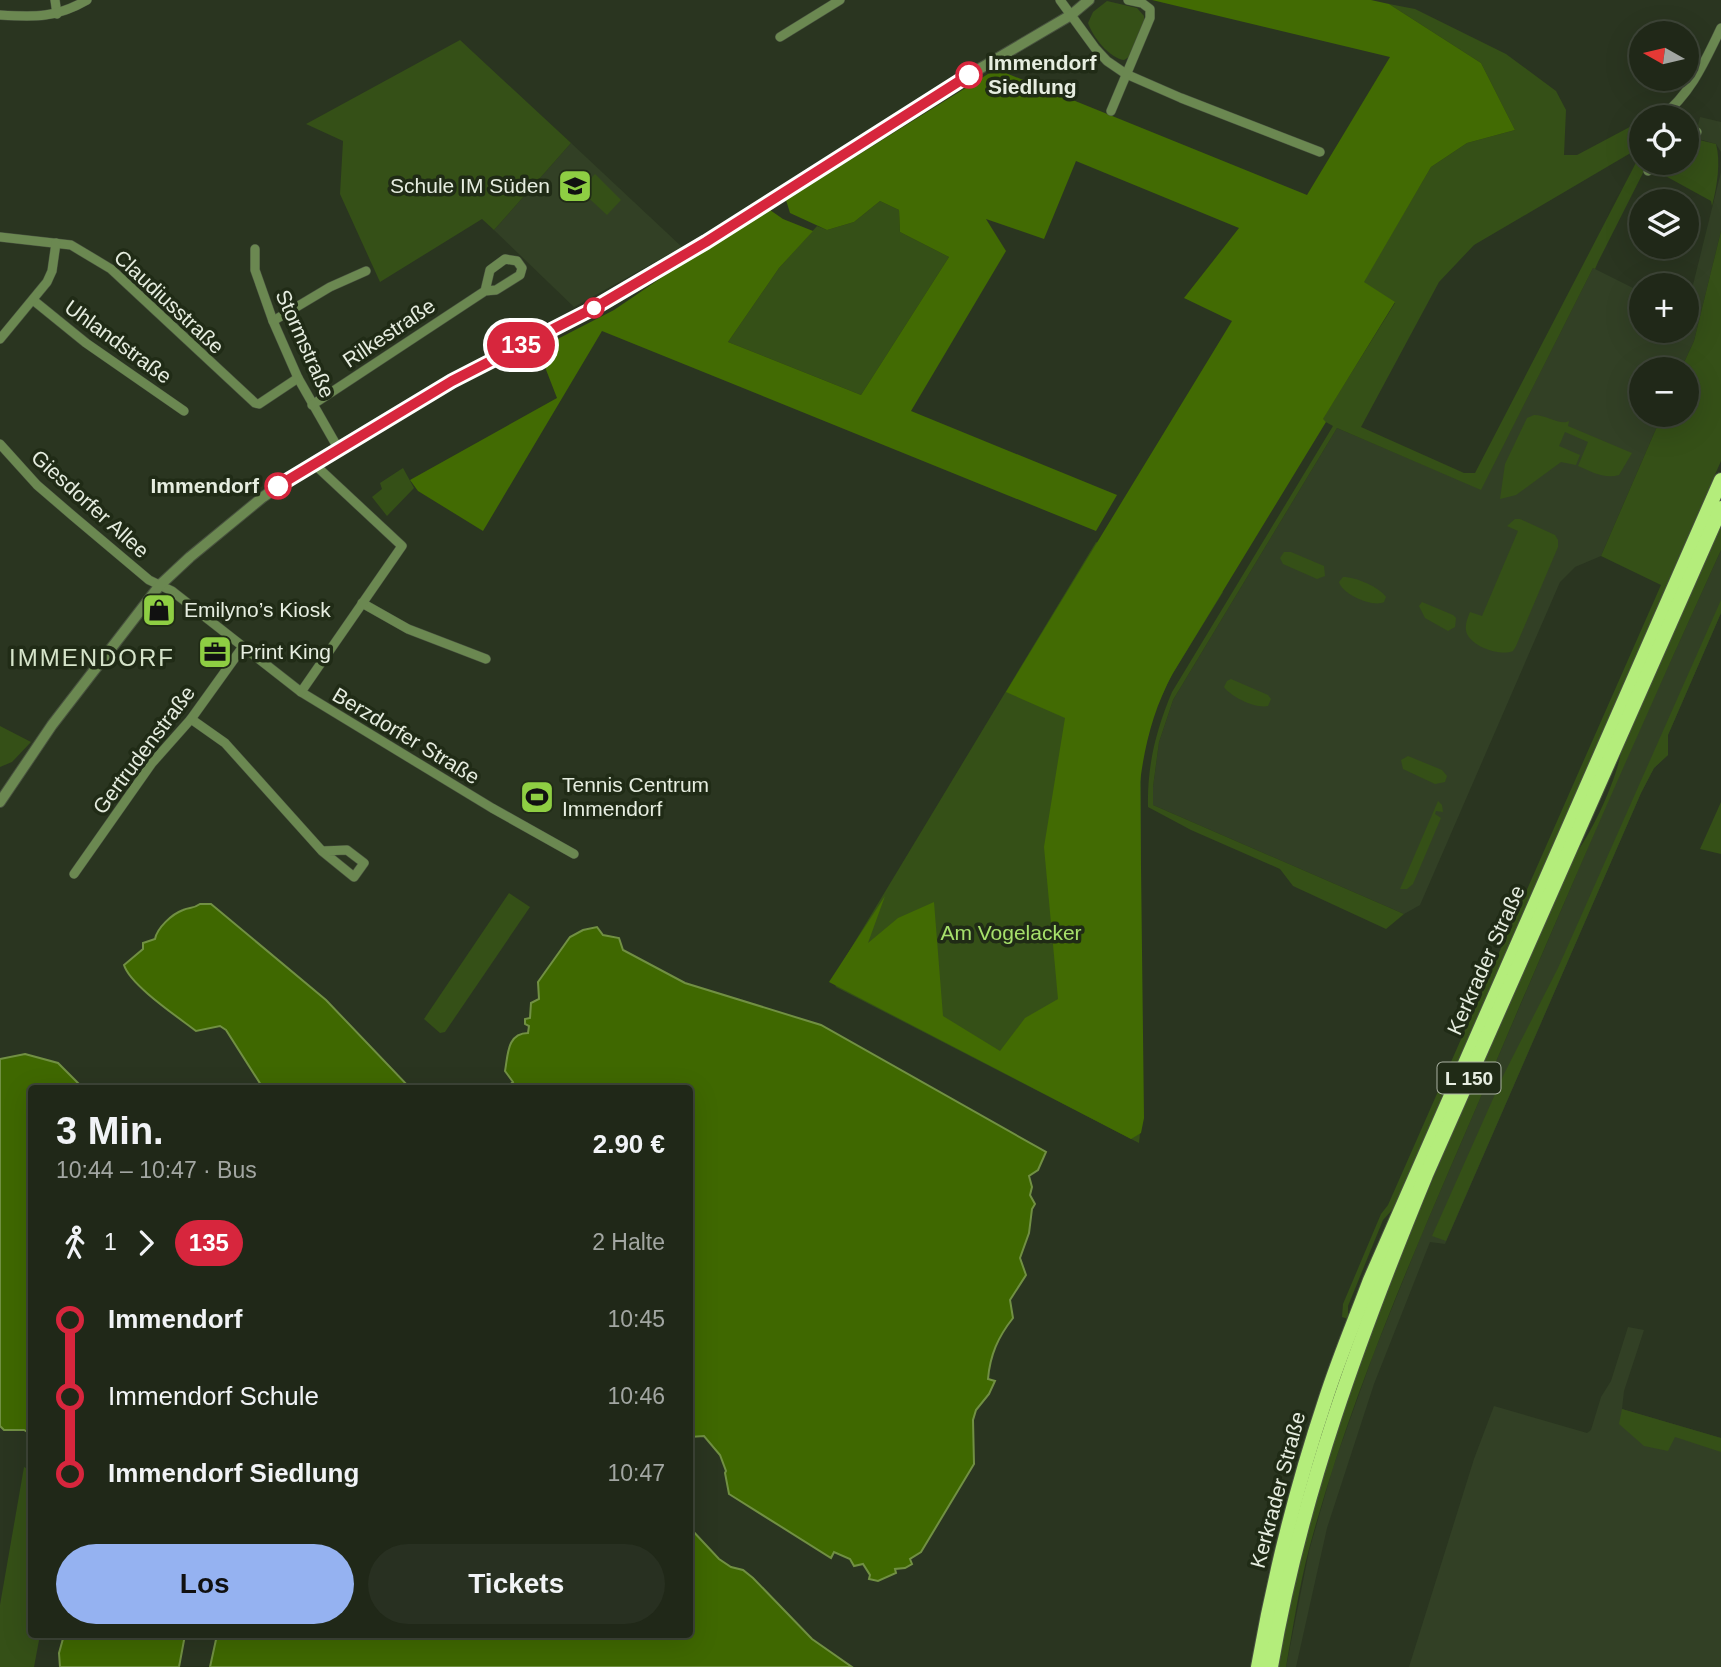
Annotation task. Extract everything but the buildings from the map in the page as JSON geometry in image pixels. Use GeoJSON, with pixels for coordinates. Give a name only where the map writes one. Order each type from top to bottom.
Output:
{"type":"FeatureCollection","features":[{"type":"Feature","properties":{"kind":"highway","name":"Kerkrader Straße"},"geometry":{"type":"LineString","coordinates":[[1258,1667],[1282,1547],[1302,1474],[1326,1398],[1370,1280],[1721,480]]}},
{"type":"Feature","properties":{"kind":"highway","name":"Kerkrader Straße"},"geometry":{"type":"LineString","coordinates":[[1271,1667],[1289,1576],[1315,1474],[1382,1283],[1426,1175],[1721,508]]}},
{"type":"Feature","properties":{"kind":"street"},"geometry":{"type":"LineString","coordinates":[[55,0],[57,14]]}},
{"type":"Feature","properties":{"kind":"street"},"geometry":{"type":"LineString","coordinates":[[0,15],[36,17],[57,14],[87,0]]}},
{"type":"Feature","properties":{"kind":"street"},"geometry":{"type":"LineString","coordinates":[[780,37],[841,0]]}},
{"type":"Feature","properties":{"kind":"street"},"geometry":{"type":"LineString","coordinates":[[1060,0],[1107,61],[1126,74],[1320,152]]}},
{"type":"Feature","properties":{"kind":"street"},"geometry":{"type":"LineString","coordinates":[[0,802],[52,725],[160,585],[263,497],[313,463],[476,368],[594,308],[706,242],[969,75],[1071,15],[1089,0]]}},
{"type":"Feature","properties":{"kind":"street"},"geometry":{"type":"LineString","coordinates":[[1111,111],[1150,18],[1150,9],[1142,3],[1128,0]]}},
{"type":"Feature","properties":{"kind":"street"},"geometry":{"type":"LineString","coordinates":[[1675,105],[1695,82],[1721,28]]}},
{"type":"Feature","properties":{"kind":"street","name":"Claudiusstraße"},"geometry":{"type":"LineString","coordinates":[[0,237],[56,243],[79,249],[111,269],[250,401],[259,404],[298,378]]}},
{"type":"Feature","properties":{"kind":"street"},"geometry":{"type":"LineString","coordinates":[[0,338],[47,282],[52,271],[56,243]]}},
{"type":"Feature","properties":{"kind":"street","name":"Stormstraße"},"geometry":{"type":"LineString","coordinates":[[255,249],[254,270],[273,321],[298,378],[338,448]]}},
{"type":"Feature","properties":{"kind":"street"},"geometry":{"type":"LineString","coordinates":[[273,321],[330,287],[366,271]]}},
{"type":"Feature","properties":{"kind":"street","name":"Rilkestraße"},"geometry":{"type":"LineString","coordinates":[[312,405],[485,291]]}},
{"type":"Feature","properties":{"kind":"street","name":"Uhlandstraße"},"geometry":{"type":"LineString","coordinates":[[33,300],[86,343],[184,411]]}},
{"type":"Feature","properties":{"kind":"street","name":"Giesdorfer Allee"},"geometry":{"type":"LineString","coordinates":[[0,444],[37,485],[149,580],[160,585]]}},
{"type":"Feature","properties":{"kind":"street"},"geometry":{"type":"LineString","coordinates":[[301,692],[402,546],[313,463]]}},
{"type":"Feature","properties":{"kind":"street","name":"Berzdorfer Straße"},"geometry":{"type":"LineString","coordinates":[[160,585],[172,591],[301,692],[574,855]]}},
{"type":"Feature","properties":{"kind":"street"},"geometry":{"type":"LineString","coordinates":[[362,603],[408,629],[486,659]]}},
{"type":"Feature","properties":{"kind":"street","name":"Gertrudenstraße"},"geometry":{"type":"LineString","coordinates":[[74,874],[152,763],[191,719],[242,648]]}},
{"type":"Feature","properties":{"kind":"street"},"geometry":{"type":"LineString","coordinates":[[191,719],[225,743],[321,851]]}},
{"type":"Feature","properties":{"kind":"shaded area"},"geometry":{"type":"Polygon","coordinates":[[[1152,0],[1371,0],[1389,4],[1481,63],[1515,130],[1467,143],[1431,167],[1364,282],[1395,302],[1323,419],[1326,422],[1173,673],[1161,699],[1148,740],[1140,782],[1144,1118],[1141,1133],[1131,1139],[829,982],[885,896],[868,943],[898,918],[934,902],[943,1016],[1000,1051],[1025,1018],[1058,999],[1044,847],[1065,718],[1006,692],[1232,321],[1184,298],[1239,228],[1076,161],[1044,239],[986,219],[1006,251],[911,411],[1117,495],[1096,531],[602,331],[483,531],[418,491],[410,480],[557,398],[538,349],[614,310],[686,261],[770,210],[783,219],[813,231],[779,268],[728,342],[861,395],[949,257],[900,232],[899,210],[880,201],[854,222],[827,230],[790,213],[786,200],[996,69],[1307,195],[1390,57],[1152,0]]]}},
{"type":"Feature","properties":{"kind":"shaded area"},"geometry":{"type":"Polygon","coordinates":[[[1700,117],[1721,122],[1721,152],[1716,144],[1699,139],[1700,117]]]}},
{"type":"Feature","properties":{"kind":"shaded area","name":"Schule IM Süden"},"geometry":{"type":"Polygon","coordinates":[[[571,143],[682,247],[574,307],[494,230],[571,143]]]}},
{"type":"Feature","properties":{"kind":"shaded area"},"geometry":{"type":"Polygon","coordinates":[[[1721,172],[1721,231],[1699,321],[1699,273],[1696,273],[1721,172]]]}},
{"type":"Feature","properties":{"kind":"shaded area"},"geometry":{"type":"Polygon","coordinates":[[[1593,268],[1629,286],[1629,343],[1693,343],[1687,357],[1629,357],[1629,427],[1657,427],[1601,556],[1575,567],[1560,582],[1420,905],[1404,914],[1153,805],[1159,742],[1173,700],[1337,428],[1481,489],[1593,268]]]}},
{"type":"Feature","properties":{"kind":"shaded area"},"geometry":{"type":"Polygon","coordinates":[[[1721,550],[1721,613],[1668,735],[1668,755],[1654,768],[1641,793],[1445,1244],[1430,1242],[1374,1384],[1327,1528],[1296,1667],[1286,1667],[1309,1551],[1333,1467],[1373,1355],[1421,1236],[1626,759],[1721,550]]]}},
{"type":"Feature","properties":{"kind":"shaded area"},"geometry":{"type":"Polygon","coordinates":[[[211,904],[326,1000],[407,1085],[261,1085],[226,1030],[220,1026],[196,1031],[145,991],[135,982],[124,965],[143,949],[143,943],[155,939],[170,918],[185,909],[211,904]]]}},
{"type":"Feature","properties":{"kind":"shaded area"},"geometry":{"type":"Polygon","coordinates":[[[597,927],[603,935],[619,938],[623,950],[685,983],[821,1025],[1046,1152],[1038,1170],[1029,1176],[1032,1187],[1030,1195],[1035,1204],[1020,1258],[1026,1275],[1010,1300],[1013,1318],[993,1354],[988,1379],[995,1381],[989,1394],[976,1410],[973,1420],[974,1464],[921,1552],[910,1559],[912,1564],[895,1569],[896,1573],[878,1581],[869,1579],[870,1575],[863,1564],[854,1566],[850,1559],[834,1552],[831,1558],[729,1494],[726,1471],[720,1455],[704,1436],[693,1437],[693,1085],[510,1085],[513,1082],[505,1071],[508,1052],[516,1037],[528,1033],[529,1026],[525,1024],[525,1019],[530,1018],[531,1003],[539,999],[538,982],[570,937],[597,927]]]}},
{"type":"Feature","properties":{"kind":"shaded area"},"geometry":{"type":"Polygon","coordinates":[[[25,1054],[58,1063],[80,1085],[28,1085],[28,1432],[4,1430],[0,1426],[0,1059],[25,1054]]]}},
{"type":"Feature","properties":{"kind":"shaded area"},"geometry":{"type":"Polygon","coordinates":[[[1628,1327],[1644,1330],[1624,1391],[1622,1409],[1721,1438],[1721,1667],[1409,1667],[1474,1459],[1494,1406],[1587,1433],[1591,1430],[1601,1397],[1611,1381],[1628,1327]]]}},
{"type":"Feature","properties":{"kind":"shaded area"},"geometry":{"type":"Polygon","coordinates":[[[693,1531],[719,1559],[731,1567],[743,1570],[753,1578],[812,1639],[852,1667],[210,1667],[216,1638],[693,1638],[693,1531]]]}},
{"type":"Feature","properties":{"kind":"shaded area"},"geometry":{"type":"Polygon","coordinates":[[[63,1638],[184,1638],[179,1667],[60,1667],[59,1653],[63,1638]]]}},
{"type":"Feature","properties":{"kind":"green space"},"geometry":{"type":"Polygon","coordinates":[[[1107,1],[1137,8],[1144,16],[1129,57],[1124,60],[1102,46],[1088,23],[1093,12],[1107,1]]]}},
{"type":"Feature","properties":{"kind":"green space"},"geometry":{"type":"Polygon","coordinates":[[[1389,4],[1415,9],[1506,54],[1556,91],[1566,110],[1564,155],[1577,155],[1629,127],[1629,154],[1474,245],[1439,282],[1361,427],[1464,473],[1475,473],[1630,175],[1642,175],[1635,189],[1629,189],[1629,201],[1481,490],[1337,428],[1173,700],[1159,742],[1153,787],[1153,805],[1404,914],[1386,929],[1293,886],[1280,869],[1191,830],[1148,807],[1149,777],[1161,720],[1172,692],[1333,426],[1322,420],[1395,303],[1363,282],[1431,167],[1467,143],[1515,130],[1481,63],[1389,4]]]}},
{"type":"Feature","properties":{"kind":"green space"},"geometry":{"type":"Polygon","coordinates":[[[460,40],[571,143],[494,230],[482,219],[380,282],[340,194],[343,141],[306,124],[460,40]]]}},
{"type":"Feature","properties":{"kind":"green space"},"geometry":{"type":"Polygon","coordinates":[[[1699,140],[1716,144],[1718,174],[1712,206],[1711,201],[1699,194],[1699,189],[1689,189],[1664,175],[1699,175],[1699,140]]]}},
{"type":"Feature","properties":{"kind":"green space"},"geometry":{"type":"Polygon","coordinates":[[[595,174],[621,200],[607,215],[580,190],[595,174]]]}},
{"type":"Feature","properties":{"kind":"green space"},"geometry":{"type":"Polygon","coordinates":[[[880,201],[899,210],[900,232],[949,257],[861,395],[728,342],[779,268],[817,226],[827,230],[854,222],[880,201]]]}},
{"type":"Feature","properties":{"kind":"green space"},"geometry":{"type":"Polygon","coordinates":[[[1721,231],[1721,461],[1393,1209],[1383,1220],[1348,1306],[1348,1319],[1342,1317],[1343,1304],[1381,1214],[1388,1205],[1661,585],[1601,556],[1657,427],[1699,427],[1699,357],[1687,357],[1693,343],[1699,343],[1699,321],[1721,231]]]}},
{"type":"Feature","properties":{"kind":"green space"},"geometry":{"type":"Polygon","coordinates":[[[1534,415],[1562,422],[1569,421],[1568,426],[1632,453],[1619,475],[1598,474],[1578,466],[1588,442],[1565,432],[1559,446],[1580,455],[1576,465],[1561,462],[1516,495],[1500,499],[1505,464],[1527,418],[1534,415]]]}},
{"type":"Feature","properties":{"kind":"green space"},"geometry":{"type":"Polygon","coordinates":[[[403,468],[414,488],[387,516],[372,497],[382,489],[380,483],[403,468]]]}},
{"type":"Feature","properties":{"kind":"green space"},"geometry":{"type":"Polygon","coordinates":[[[1515,519],[1555,535],[1558,547],[1513,651],[1488,650],[1470,639],[1467,634],[1467,620],[1470,612],[1482,616],[1518,531],[1507,526],[1515,519]]]}},
{"type":"Feature","properties":{"kind":"green space"},"geometry":{"type":"Polygon","coordinates":[[[1721,524],[1721,550],[1634,742],[1393,1303],[1347,1425],[1327,1487],[1309,1549],[1286,1667],[1277,1667],[1319,1484],[1374,1322],[1444,1153],[1574,856],[1602,806],[1621,752],[1721,524]]]}},
{"type":"Feature","properties":{"kind":"green space","name":"Am Vogelacker"},"geometry":{"type":"Polygon","coordinates":[[[1096,542],[1223,592],[1170,678],[1154,713],[1141,764],[1139,1143],[836,987],[833,978],[1096,542]]]}},
{"type":"Feature","properties":{"kind":"green space"},"geometry":{"type":"Polygon","coordinates":[[[1284,552],[1291,552],[1324,566],[1325,576],[1317,579],[1283,564],[1280,558],[1284,552]]]}},
{"type":"Feature","properties":{"kind":"green space"},"geometry":{"type":"Polygon","coordinates":[[[1343,577],[1373,586],[1386,597],[1384,602],[1373,603],[1352,595],[1341,587],[1339,582],[1343,577]]]}},
{"type":"Feature","properties":{"kind":"green space"},"geometry":{"type":"Polygon","coordinates":[[[1721,600],[1721,613],[1668,735],[1668,755],[1654,768],[1641,793],[1446,1241],[1432,1236],[1504,1074],[1558,968],[1721,600]]]}},
{"type":"Feature","properties":{"kind":"green space"},"geometry":{"type":"Polygon","coordinates":[[[1422,602],[1453,615],[1456,618],[1455,627],[1448,631],[1425,618],[1419,606],[1422,602]]]}},
{"type":"Feature","properties":{"kind":"green space"},"geometry":{"type":"Polygon","coordinates":[[[1231,679],[1268,695],[1271,699],[1268,706],[1251,704],[1232,695],[1224,687],[1231,679]]]}},
{"type":"Feature","properties":{"kind":"green space"},"geometry":{"type":"Polygon","coordinates":[[[0,726],[31,742],[12,762],[0,767],[0,726]]]}},
{"type":"Feature","properties":{"kind":"green space"},"geometry":{"type":"Polygon","coordinates":[[[1408,756],[1442,770],[1447,776],[1445,782],[1435,784],[1403,769],[1401,760],[1408,756]]]}},
{"type":"Feature","properties":{"kind":"green space"},"geometry":{"type":"Polygon","coordinates":[[[1438,801],[1443,812],[1436,811],[1435,814],[1441,818],[1413,884],[1407,889],[1400,889],[1438,801]]]}},
{"type":"Feature","properties":{"kind":"green space"},"geometry":{"type":"Polygon","coordinates":[[[1721,802],[1721,854],[1700,849],[1721,802]]]}},
{"type":"Feature","properties":{"kind":"green space"},"geometry":{"type":"Polygon","coordinates":[[[509,893],[530,907],[445,1032],[440,1033],[424,1019],[509,893]]]}},
{"type":"Feature","properties":{"kind":"green space"},"geometry":{"type":"Polygon","coordinates":[[[1622,1409],[1721,1438],[1721,1452],[1675,1437],[1668,1451],[1644,1446],[1619,1424],[1622,1409]]]}},
{"type":"Feature","properties":{"kind":"green space"},"geometry":{"type":"Polygon","coordinates":[[[24,1467],[28,1469],[28,1638],[39,1638],[34,1667],[0,1667],[0,1605],[24,1467]]]}},
{"type":"Feature","properties":{"kind":"bus line","name":"135"},"geometry":{"type":"LineString","coordinates":[[278,486],[404,408],[594,308],[706,242],[969,75]]}},
{"type":"Feature","properties":{"kind":"place","name":"Immendorf Siedlung"},"geometry":{"type":"Point","coordinates":[969,75]}},
{"type":"Feature","properties":{"kind":"place","name":"Schule IM Süden"},"geometry":{"type":"Point","coordinates":[575,186]}},
{"type":"Feature","properties":{"kind":"place","name":"Immendorf"},"geometry":{"type":"Point","coordinates":[278,486]}},
{"type":"Feature","properties":{"kind":"place","name":"Emilyno’s Kiosk"},"geometry":{"type":"Point","coordinates":[159,610]}},
{"type":"Feature","properties":{"kind":"place","name":"Print King"},"geometry":{"type":"Point","coordinates":[215,652]}},
{"type":"Feature","properties":{"kind":"place","name":"Tennis Centrum Immendorf"},"geometry":{"type":"Point","coordinates":[537,797]}},
{"type":"Feature","properties":{"kind":"district","name":"IMMENDORF"},"geometry":{"type":"Point","coordinates":[92,658]}}]}
